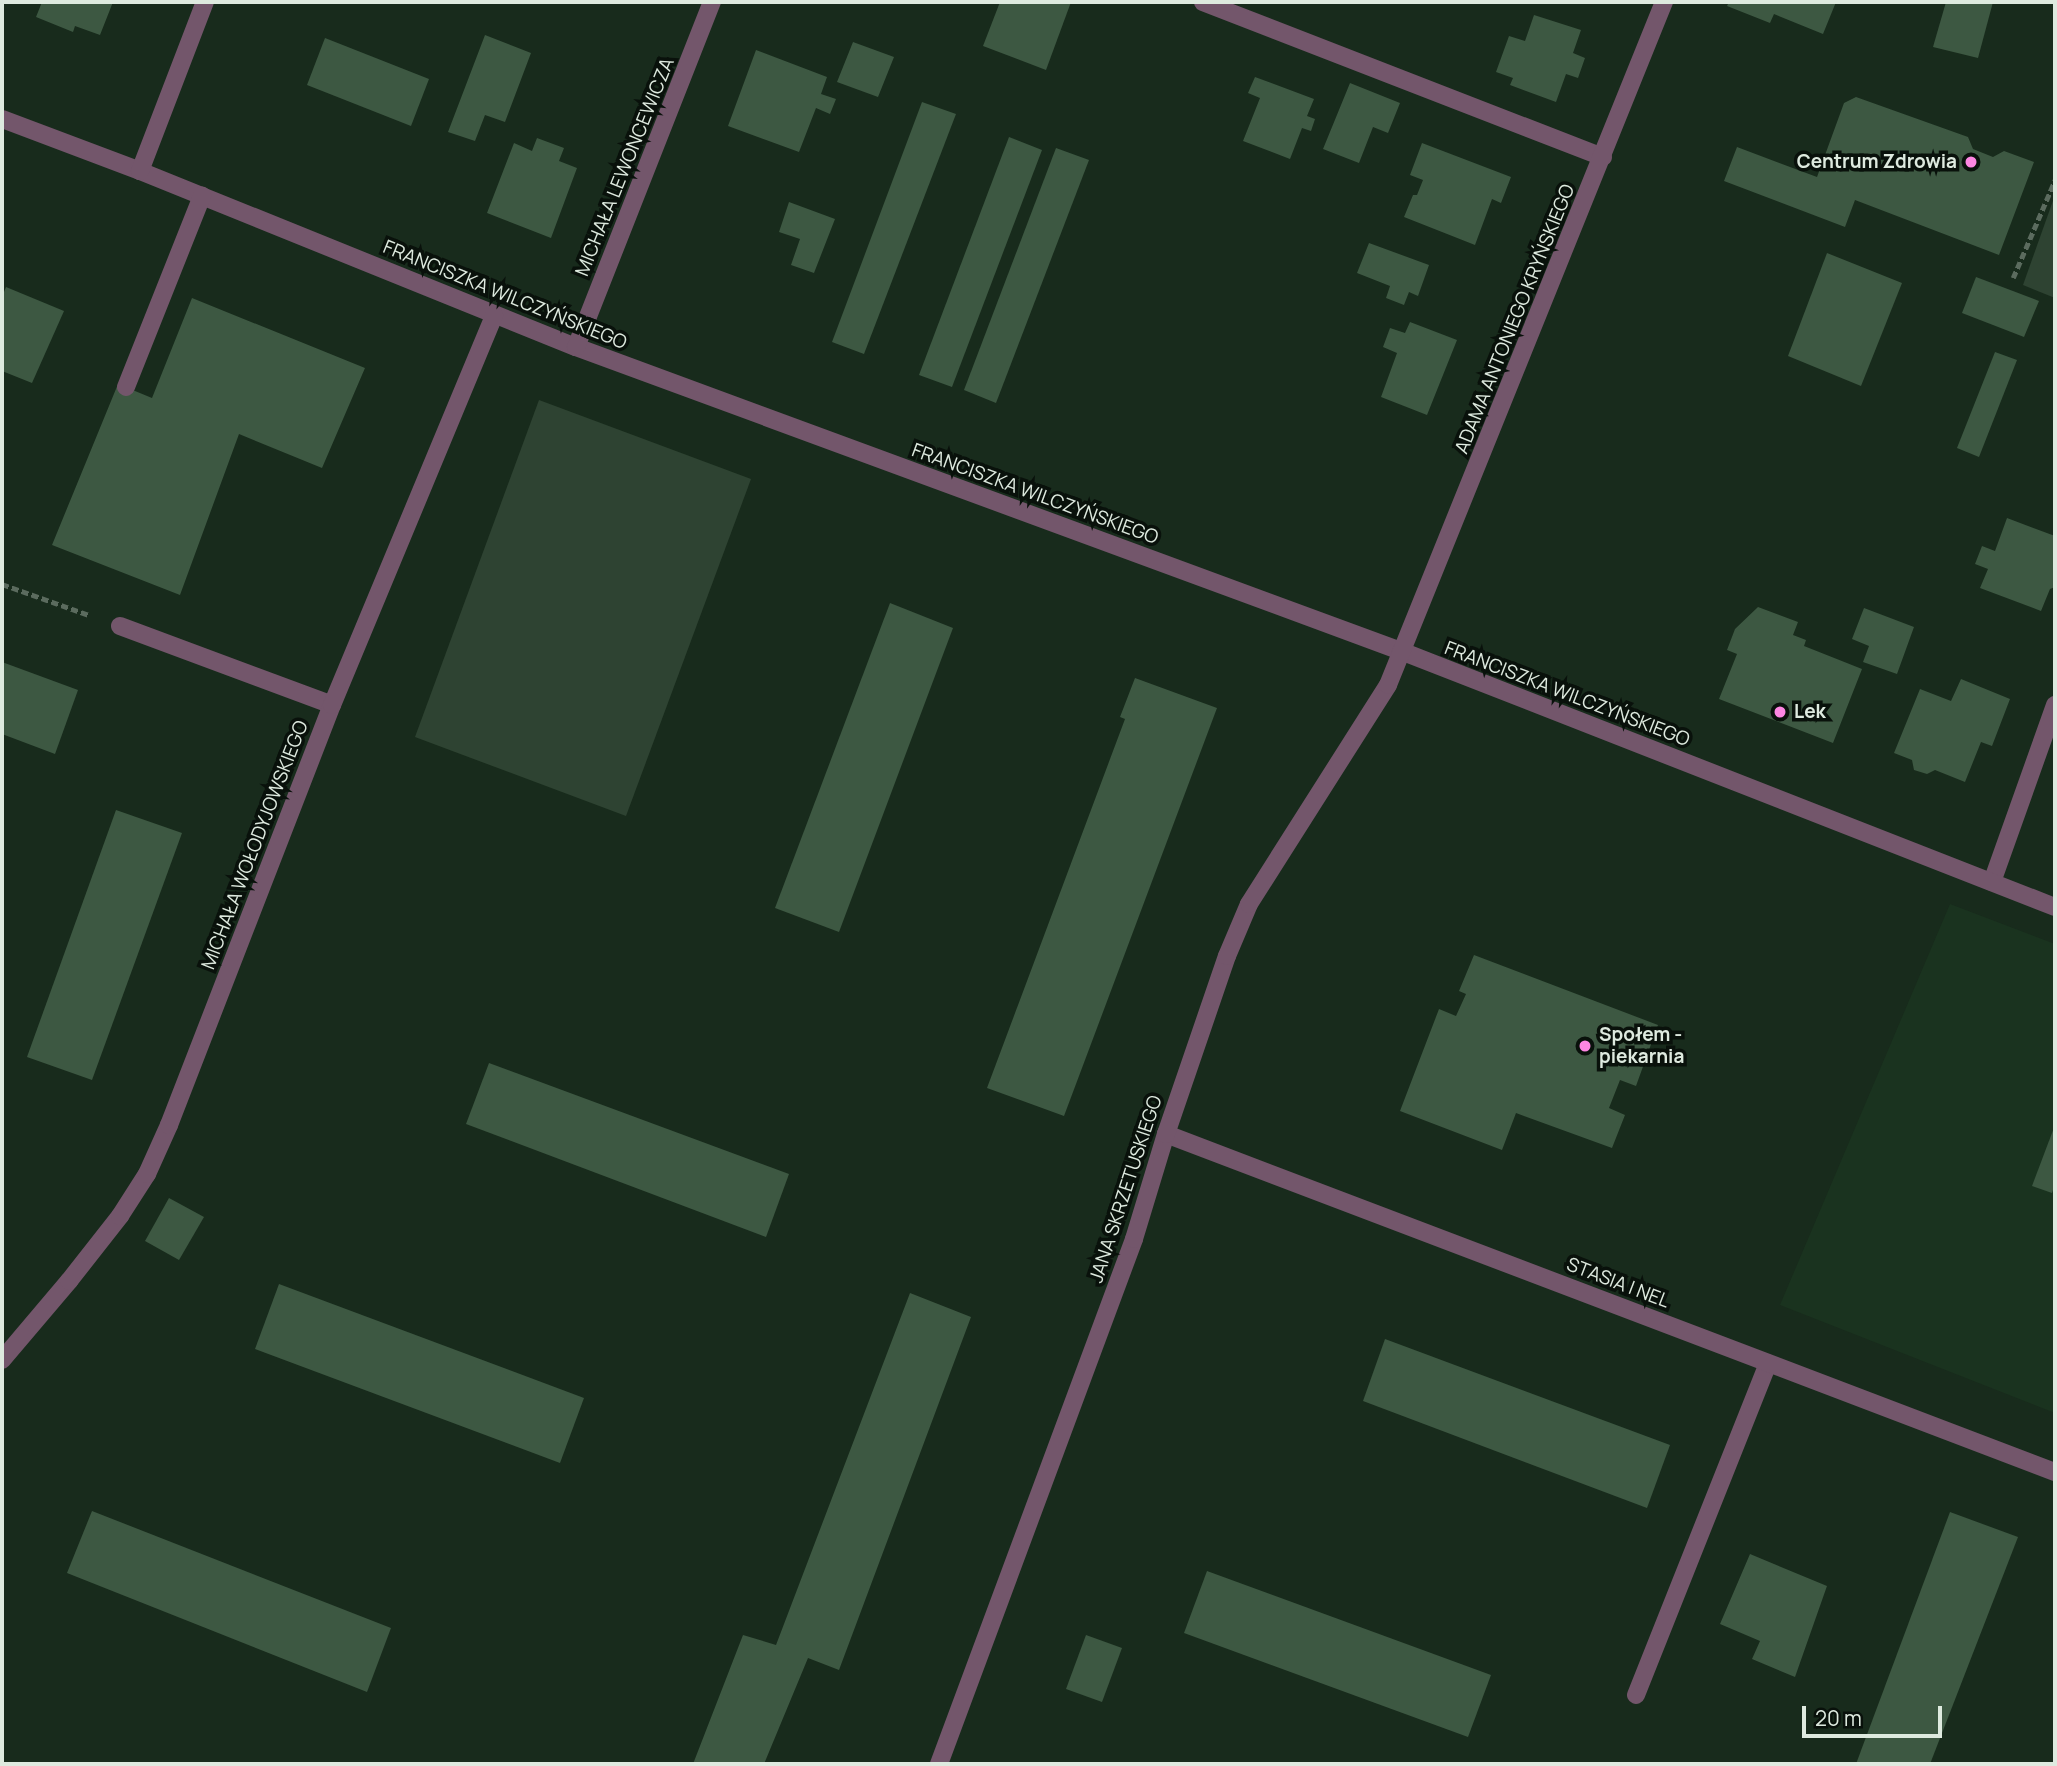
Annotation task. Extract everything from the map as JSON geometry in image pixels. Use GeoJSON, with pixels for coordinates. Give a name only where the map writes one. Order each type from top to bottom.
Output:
{"type":"FeatureCollection","features":[{"type":"Feature","properties":{"kind":"street"},"geometry":{"type":"LineString","coordinates":[[140,171],[205,2]]}},
{"type":"Feature","properties":{"kind":"street","name":"MICHAŁA LEWONCEWICZA"},"geometry":{"type":"LineString","coordinates":[[576,347],[712,2]]}},
{"type":"Feature","properties":{"kind":"street"},"geometry":{"type":"LineString","coordinates":[[1203,2],[1603,157]]}},
{"type":"Feature","properties":{"kind":"street","name":"ADAMA ANTONIEGO KRYŃSKIEGO"},"geometry":{"type":"LineString","coordinates":[[1401,651],[1664,2]]}},
{"type":"Feature","properties":{"kind":"street","name":"FRANCISZKA WILCZYŃSKIEGO"},"geometry":{"type":"LineString","coordinates":[[2,119],[140,171],[576,347],[1401,651],[2055,907]]}},
{"type":"Feature","properties":{"kind":"street"},"geometry":{"type":"LineString","coordinates":[[126,387],[201,196]]}},
{"type":"Feature","properties":{"kind":"street","name":"MICHAŁA WOŁODYJOWSKIEGO"},"geometry":{"type":"LineString","coordinates":[[2,1360],[120,1216],[147,1174],[173,1114],[332,705],[494,314]]}},
{"type":"Feature","properties":{"kind":"street"},"geometry":{"type":"LineString","coordinates":[[120,626],[332,705]]}},
{"type":"Feature","properties":{"kind":"street","name":"JANA SKRZETUSKIEGO"},"geometry":{"type":"LineString","coordinates":[[939,1764],[1134,1239],[1166,1134],[1227,956],[1249,904],[1388,685],[1401,651]]}},
{"type":"Feature","properties":{"kind":"street"},"geometry":{"type":"LineString","coordinates":[[1992,882],[2055,705]]}},
{"type":"Feature","properties":{"kind":"street","name":"STASIA I NEL"},"geometry":{"type":"LineString","coordinates":[[1166,1134],[2055,1472]]}},
{"type":"Feature","properties":{"kind":"street"},"geometry":{"type":"LineString","coordinates":[[1636,1695],[1768,1363]]}},
{"type":"Feature","properties":{"kind":"path"},"geometry":{"type":"LineString","coordinates":[[2013,278],[2055,180]]}},
{"type":"Feature","properties":{"kind":"path"},"geometry":{"type":"LineString","coordinates":[[2,584],[120,626]]}},
{"type":"Feature","properties":{"kind":"shaded area"},"geometry":{"type":"Polygon","coordinates":[[[2055,195],[2055,298],[2023,285],[2055,195]]]}},
{"type":"Feature","properties":{"kind":"shaded area"},"geometry":{"type":"Polygon","coordinates":[[[539,400],[751,479],[626,816],[415,737],[539,400]]]}},
{"type":"Feature","properties":{"kind":"shaded area"},"geometry":{"type":"Polygon","coordinates":[[[1950,904],[2055,944],[2055,1413],[1780,1305],[1950,904]]]}},
{"type":"Feature","properties":{"kind":"building"},"geometry":{"type":"Polygon","coordinates":[[[42,2],[113,2],[100,35],[75,26],[73,32],[36,17],[42,2]]]}},
{"type":"Feature","properties":{"kind":"building"},"geometry":{"type":"Polygon","coordinates":[[[1000,2],[1071,2],[1046,70],[983,46],[1000,2]]]}},
{"type":"Feature","properties":{"kind":"building"},"geometry":{"type":"Polygon","coordinates":[[[1729,2],[1836,2],[1823,34],[1774,14],[1770,23],[1727,6],[1729,2]]]}},
{"type":"Feature","properties":{"kind":"building"},"geometry":{"type":"Polygon","coordinates":[[[1946,2],[1993,2],[1978,58],[1933,47],[1946,2]]]}},
{"type":"Feature","properties":{"kind":"building"},"geometry":{"type":"Polygon","coordinates":[[[1534,15],[1581,30],[1573,53],[1585,58],[1578,78],[1566,74],[1556,102],[1510,85],[1513,78],[1496,72],[1509,36],[1525,41],[1534,15]]]}},
{"type":"Feature","properties":{"kind":"building"},"geometry":{"type":"Polygon","coordinates":[[[485,35],[531,53],[505,122],[485,115],[475,141],[448,132],[485,35]]]}},
{"type":"Feature","properties":{"kind":"building"},"geometry":{"type":"Polygon","coordinates":[[[325,38],[429,79],[411,126],[307,85],[325,38]]]}},
{"type":"Feature","properties":{"kind":"building"},"geometry":{"type":"Polygon","coordinates":[[[853,42],[894,57],[878,97],[837,82],[853,42]]]}},
{"type":"Feature","properties":{"kind":"building"},"geometry":{"type":"Polygon","coordinates":[[[756,50],[827,77],[821,94],[836,99],[830,114],[816,108],[799,152],[728,126],[756,50]]]}},
{"type":"Feature","properties":{"kind":"building"},"geometry":{"type":"Polygon","coordinates":[[[1255,77],[1314,99],[1307,116],[1315,119],[1311,131],[1302,128],[1290,159],[1243,141],[1260,98],[1248,93],[1255,77]]]}},
{"type":"Feature","properties":{"kind":"building"},"geometry":{"type":"Polygon","coordinates":[[[1350,83],[1400,103],[1388,133],[1373,127],[1359,163],[1323,149],[1350,83]]]}},
{"type":"Feature","properties":{"kind":"building"},"geometry":{"type":"Polygon","coordinates":[[[1856,97],[1968,137],[1973,149],[1993,157],[2004,151],[2034,162],[1999,255],[1855,200],[1845,227],[1724,181],[1737,147],[1817,177],[1844,103],[1856,97]]]}},
{"type":"Feature","properties":{"kind":"building"},"geometry":{"type":"Polygon","coordinates":[[[922,102],[956,114],[864,354],[832,342],[922,102]]]}},
{"type":"Feature","properties":{"kind":"building"},"geometry":{"type":"Polygon","coordinates":[[[1009,137],[1042,150],[952,387],[919,375],[1009,137]]]}},
{"type":"Feature","properties":{"kind":"building"},"geometry":{"type":"Polygon","coordinates":[[[537,138],[564,148],[559,161],[577,168],[551,238],[487,213],[514,143],[532,151],[537,138]]]}},
{"type":"Feature","properties":{"kind":"building"},"geometry":{"type":"Polygon","coordinates":[[[1422,143],[1511,177],[1501,203],[1492,199],[1475,245],[1404,217],[1423,180],[1410,175],[1422,143]]]}},
{"type":"Feature","properties":{"kind":"building"},"geometry":{"type":"Polygon","coordinates":[[[1056,148],[1089,160],[996,403],[964,390],[1056,148]]]}},
{"type":"Feature","properties":{"kind":"building"},"geometry":{"type":"Polygon","coordinates":[[[789,202],[835,219],[814,273],[791,265],[800,239],[779,232],[789,202]]]}},
{"type":"Feature","properties":{"kind":"building"},"geometry":{"type":"Polygon","coordinates":[[[1369,243],[1429,265],[1418,296],[1409,292],[1404,305],[1386,298],[1390,286],[1357,273],[1369,243]]]}},
{"type":"Feature","properties":{"kind":"building"},"geometry":{"type":"Polygon","coordinates":[[[1827,253],[1902,283],[1861,386],[1788,356],[1827,253]]]}},
{"type":"Feature","properties":{"kind":"building"},"geometry":{"type":"Polygon","coordinates":[[[1976,277],[2039,301],[2024,337],[1962,313],[1976,277]]]}},
{"type":"Feature","properties":{"kind":"building"},"geometry":{"type":"Polygon","coordinates":[[[6,287],[64,311],[32,383],[2,371],[2,297],[6,287]]]}},
{"type":"Feature","properties":{"kind":"building"},"geometry":{"type":"Polygon","coordinates":[[[192,298],[365,368],[322,468],[239,434],[180,595],[52,545],[118,384],[152,398],[192,298]]]}},
{"type":"Feature","properties":{"kind":"building"},"geometry":{"type":"Polygon","coordinates":[[[1410,322],[1457,340],[1427,415],[1381,397],[1397,353],[1383,347],[1390,328],[1405,333],[1410,322]]]}},
{"type":"Feature","properties":{"kind":"building"},"geometry":{"type":"Polygon","coordinates":[[[1995,352],[2017,360],[1979,457],[1957,448],[1995,352]]]}},
{"type":"Feature","properties":{"kind":"building"},"geometry":{"type":"Polygon","coordinates":[[[2007,518],[2055,536],[2055,587],[2050,589],[2041,611],[1980,588],[1988,569],[1975,564],[1982,546],[1995,551],[2007,518]]]}},
{"type":"Feature","properties":{"kind":"building"},"geometry":{"type":"Polygon","coordinates":[[[890,603],[953,628],[839,932],[775,908],[890,603]]]}},
{"type":"Feature","properties":{"kind":"building"},"geometry":{"type":"Polygon","coordinates":[[[1758,607],[1798,622],[1793,635],[1806,640],[1804,646],[1862,669],[1833,743],[1719,699],[1737,654],[1727,650],[1735,629],[1758,607]]]}},
{"type":"Feature","properties":{"kind":"building"},"geometry":{"type":"Polygon","coordinates":[[[1864,608],[1914,627],[1897,674],[1863,662],[1869,646],[1852,639],[1864,608]]]}},
{"type":"Feature","properties":{"kind":"building"},"geometry":{"type":"Polygon","coordinates":[[[2,662],[78,690],[55,754],[2,734],[2,662]]]}},
{"type":"Feature","properties":{"kind":"building"},"geometry":{"type":"Polygon","coordinates":[[[1135,678],[1217,708],[1064,1116],[987,1088],[1125,719],[1120,717],[1135,678]]]}},
{"type":"Feature","properties":{"kind":"building"},"geometry":{"type":"Polygon","coordinates":[[[1961,679],[2010,699],[1992,746],[1981,742],[1965,782],[1935,770],[1927,774],[1914,770],[1912,760],[1894,753],[1920,689],[1951,701],[1961,679]]]}},
{"type":"Feature","properties":{"kind":"building"},"geometry":{"type":"Polygon","coordinates":[[[116,810],[182,833],[92,1080],[27,1057],[116,810]]]}},
{"type":"Feature","properties":{"kind":"building"},"geometry":{"type":"Polygon","coordinates":[[[1474,955],[1658,1025],[1636,1086],[1620,1080],[1609,1108],[1625,1115],[1612,1148],[1516,1113],[1502,1150],[1400,1111],[1439,1009],[1456,1016],[1466,994],[1459,991],[1474,955]]]}},
{"type":"Feature","properties":{"kind":"building"},"geometry":{"type":"Polygon","coordinates":[[[489,1063],[789,1174],[766,1237],[466,1124],[489,1063]]]}},
{"type":"Feature","properties":{"kind":"building"},"geometry":{"type":"Polygon","coordinates":[[[2055,1125],[2055,1184],[2052,1193],[2032,1186],[2055,1125]]]}},
{"type":"Feature","properties":{"kind":"building"},"geometry":{"type":"Polygon","coordinates":[[[169,1198],[204,1217],[179,1260],[145,1241],[169,1198]]]}},
{"type":"Feature","properties":{"kind":"building"},"geometry":{"type":"Polygon","coordinates":[[[279,1284],[584,1398],[560,1463],[255,1349],[279,1284]]]}},
{"type":"Feature","properties":{"kind":"building"},"geometry":{"type":"Polygon","coordinates":[[[910,1293],[971,1317],[839,1670],[808,1658],[764,1764],[693,1764],[743,1635],[776,1645],[910,1293]]]}},
{"type":"Feature","properties":{"kind":"building"},"geometry":{"type":"Polygon","coordinates":[[[1385,1339],[1670,1445],[1647,1508],[1363,1401],[1385,1339]]]}},
{"type":"Feature","properties":{"kind":"building"},"geometry":{"type":"Polygon","coordinates":[[[92,1511],[391,1628],[367,1692],[67,1573],[92,1511]]]}},
{"type":"Feature","properties":{"kind":"building"},"geometry":{"type":"Polygon","coordinates":[[[1950,1512],[2018,1537],[1930,1764],[1856,1764],[1950,1512]]]}},
{"type":"Feature","properties":{"kind":"building"},"geometry":{"type":"Polygon","coordinates":[[[1750,1554],[1827,1586],[1795,1677],[1752,1659],[1760,1641],[1720,1624],[1750,1554]]]}},
{"type":"Feature","properties":{"kind":"building"},"geometry":{"type":"Polygon","coordinates":[[[1207,1571],[1491,1675],[1468,1737],[1184,1633],[1207,1571]]]}},
{"type":"Feature","properties":{"kind":"building"},"geometry":{"type":"Polygon","coordinates":[[[1086,1635],[1122,1648],[1102,1702],[1066,1689],[1086,1635]]]}},
{"type":"Feature","properties":{"kind":"place","name":"Centrum Zdrowia"},"geometry":{"type":"Point","coordinates":[1971,162]}},
{"type":"Feature","properties":{"kind":"place","name":"Lek"},"geometry":{"type":"Point","coordinates":[1780,712]}},
{"type":"Feature","properties":{"kind":"place","name":"Społem - piekarnia"},"geometry":{"type":"Point","coordinates":[1585,1046]}}]}
